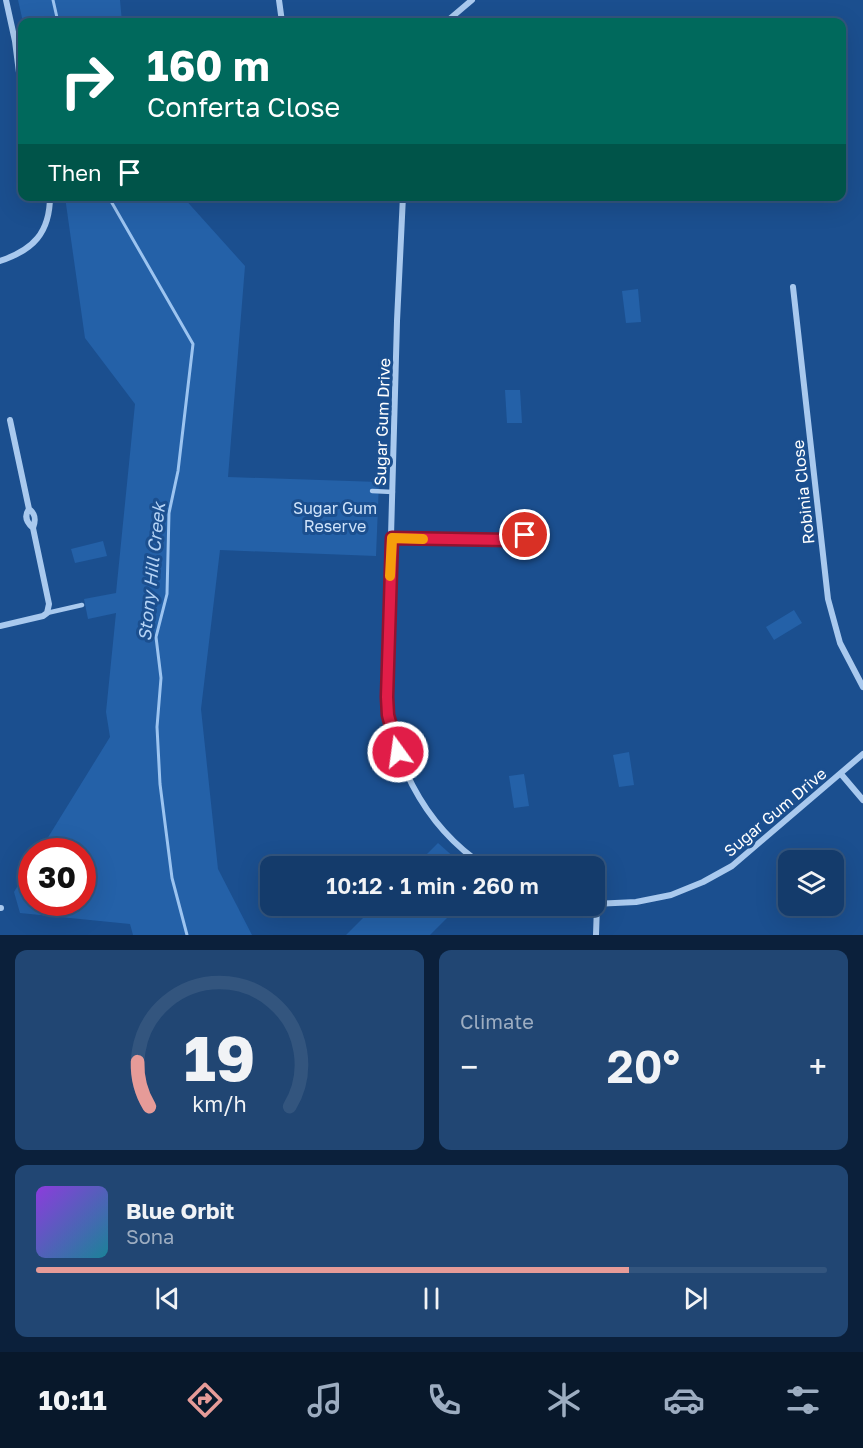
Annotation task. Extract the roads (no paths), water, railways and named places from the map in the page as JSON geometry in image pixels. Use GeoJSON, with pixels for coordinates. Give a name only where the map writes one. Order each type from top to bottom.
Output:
{"type":"FeatureCollection","features":[{"type":"Feature","properties":{"kind":"street"},"geometry":{"type":"LineString","coordinates":[[6,0],[18,65]]}},
{"type":"Feature","properties":{"kind":"street"},"geometry":{"type":"LineString","coordinates":[[279,0],[281,18]]}},
{"type":"Feature","properties":{"kind":"street"},"geometry":{"type":"LineString","coordinates":[[451,18],[472,0]]}},
{"type":"Feature","properties":{"kind":"street"},"geometry":{"type":"LineString","coordinates":[[0,261],[22,252],[36,240],[48,218],[50,201]]}},
{"type":"Feature","properties":{"kind":"street","name":"Sugar Gum Drive"},"geometry":{"type":"LineString","coordinates":[[403,201],[397,321],[388,715],[398,752],[420,800],[459,847],[471,856]]}},
{"type":"Feature","properties":{"kind":"street","name":"Robinia Close"},"geometry":{"type":"LineString","coordinates":[[793,287],[828,599],[840,643],[863,687]]}},
{"type":"Feature","properties":{"kind":"street"},"geometry":{"type":"LineString","coordinates":[[0,626],[36,618],[47,612],[49,604],[33,528],[35,518],[29,508],[10,420]]}},
{"type":"Feature","properties":{"kind":"street"},"geometry":{"type":"LineString","coordinates":[[392,538],[509,540],[525,535]]}},
{"type":"Feature","properties":{"kind":"street","name":"Sugar Gum Drive"},"geometry":{"type":"LineString","coordinates":[[605,904],[636,902],[670,895],[704,882],[732,866],[863,754]]}},
{"type":"Feature","properties":{"kind":"street"},"geometry":{"type":"LineString","coordinates":[[841,774],[863,800]]}},
{"type":"Feature","properties":{"kind":"street"},"geometry":{"type":"LineString","coordinates":[[596,916],[597,935]]}},
{"type":"Feature","properties":{"kind":"lane"},"geometry":{"type":"LineString","coordinates":[[372,491],[393,492]]}},
{"type":"Feature","properties":{"kind":"lane"},"geometry":{"type":"LineString","coordinates":[[47,612],[82,605]]}},
{"type":"Feature","properties":{"kind":"waterway","name":"Stony Hill Creek"},"geometry":{"type":"LineString","coordinates":[[53,0],[57,18]]}},
{"type":"Feature","properties":{"kind":"waterway","name":"Stony Hill Creek"},"geometry":{"type":"LineString","coordinates":[[111,201],[193,344],[178,471],[169,513],[167,594],[156,637],[161,678],[157,727],[160,784],[172,878],[187,935]]}},
{"type":"Feature","properties":{"kind":"park label","name":"Sugar Gum Reserve"},"geometry":{"type":"Point","coordinates":[335,517]}}]}
